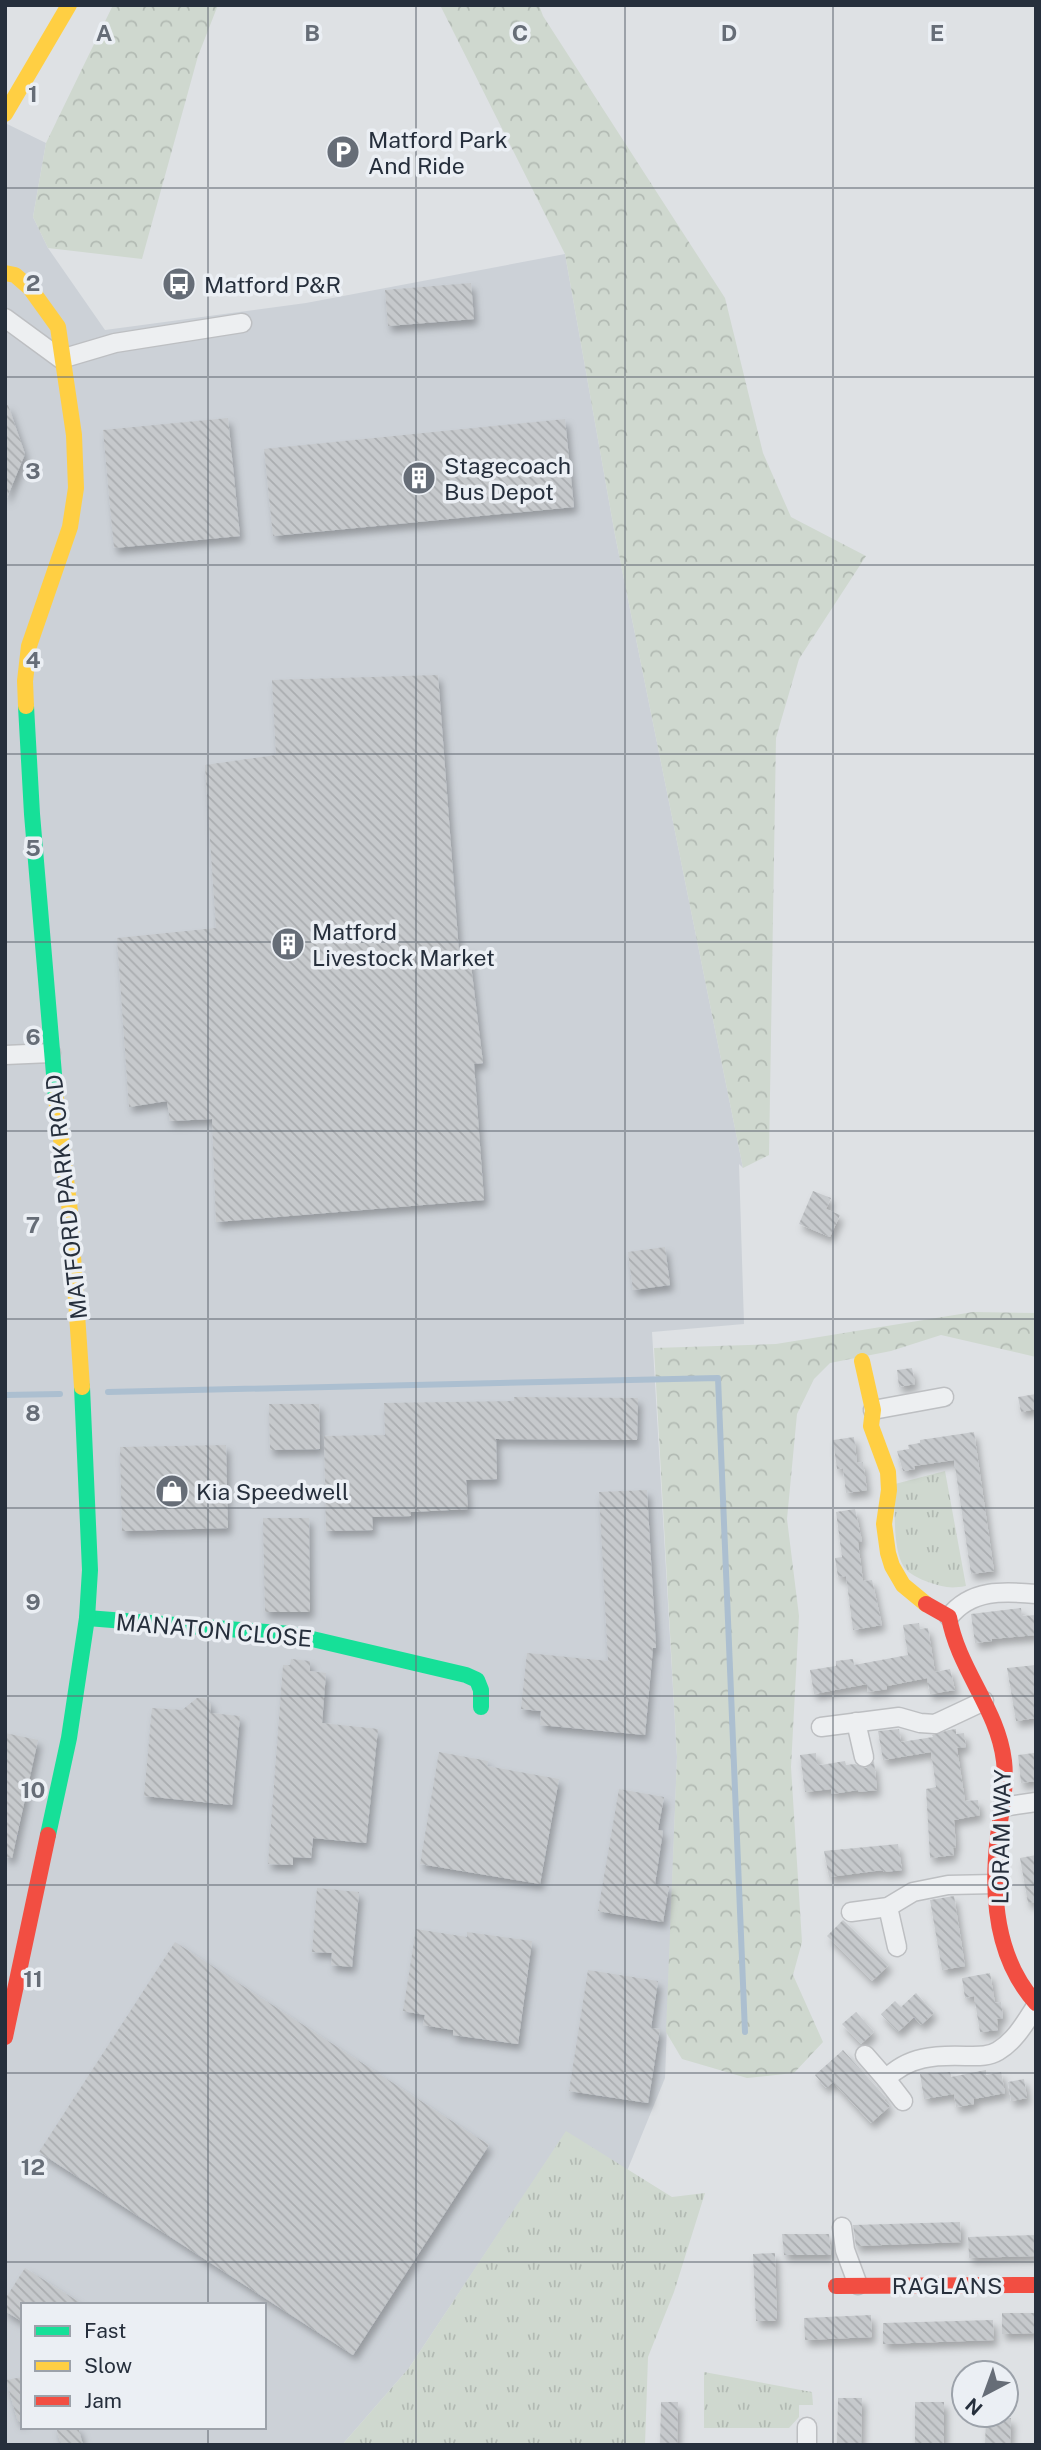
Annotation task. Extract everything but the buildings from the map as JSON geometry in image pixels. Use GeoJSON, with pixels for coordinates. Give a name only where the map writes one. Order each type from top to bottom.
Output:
{"type":"FeatureCollection","features":[{"type":"Feature","properties":{"kind":"street"},"geometry":{"type":"LineString","coordinates":[[5,114],[69,5]]}},
{"type":"Feature","properties":{"kind":"street","name":"MATFORD PARK ROAD"},"geometry":{"type":"LineString","coordinates":[[5,273],[15,275],[30,288],[58,327],[74,435],[76,488],[70,527],[29,646],[25,681],[32,814],[51,1053],[70,1212],[80,1330],[90,1570],[87,1618],[69,1738],[5,2037]]}},
{"type":"Feature","properties":{"kind":"street"},"geometry":{"type":"LineString","coordinates":[[5,318],[61,359],[115,343],[242,323]]}},
{"type":"Feature","properties":{"kind":"street"},"geometry":{"type":"LineString","coordinates":[[5,1055],[51,1053]]}},
{"type":"Feature","properties":{"kind":"street"},"geometry":{"type":"LineString","coordinates":[[862,1361],[873,1410],[872,1432],[889,1478],[884,1525],[892,1569],[906,1591],[949,1617],[955,1609],[986,1593],[1008,1591],[1036,1594]]}},
{"type":"Feature","properties":{"kind":"street"},"geometry":{"type":"LineString","coordinates":[[873,1410],[944,1397]]}},
{"type":"Feature","properties":{"kind":"street","name":"LORAM WAY"},"geometry":{"type":"LineString","coordinates":[[949,1617],[949,1625],[964,1665],[996,1727],[1004,1763],[996,1884],[1000,1928],[1010,1968],[1018,1984],[1036,2005]]}},
{"type":"Feature","properties":{"kind":"street","name":"MANATON CLOSE"},"geometry":{"type":"LineString","coordinates":[[87,1618],[290,1634],[321,1639],[466,1675],[477,1680],[481,1690],[481,1707]]}},
{"type":"Feature","properties":{"kind":"street"},"geometry":{"type":"LineString","coordinates":[[821,1727],[899,1717],[935,1724],[984,1701]]}},
{"type":"Feature","properties":{"kind":"street"},"geometry":{"type":"LineString","coordinates":[[856,1722],[864,1757]]}},
{"type":"Feature","properties":{"kind":"street"},"geometry":{"type":"LineString","coordinates":[[1002,1807],[1036,1802]]}},
{"type":"Feature","properties":{"kind":"street"},"geometry":{"type":"LineString","coordinates":[[851,1912],[888,1907],[913,1892],[948,1885],[996,1884]]}},
{"type":"Feature","properties":{"kind":"street"},"geometry":{"type":"LineString","coordinates":[[888,1907],[897,1947]]}},
{"type":"Feature","properties":{"kind":"street"},"geometry":{"type":"LineString","coordinates":[[886,2079],[916,2059],[941,2055],[979,2056],[999,2051],[1015,2037],[1036,2005]]}},
{"type":"Feature","properties":{"kind":"street"},"geometry":{"type":"LineString","coordinates":[[865,2054],[903,2101]]}},
{"type":"Feature","properties":{"kind":"street","name":"RAGLANS"},"geometry":{"type":"LineString","coordinates":[[842,2227],[845,2250],[858,2285]]}},
{"type":"Feature","properties":{"kind":"street","name":"RAGLANS"},"geometry":{"type":"LineString","coordinates":[[836,2286],[1036,2285]]}},
{"type":"Feature","properties":{"kind":"shaded area"},"geometry":{"type":"Polygon","coordinates":[[[5,123],[46,143],[33,217],[48,248],[105,330],[306,303],[565,254],[615,535],[743,1168],[739,1164],[744,1324],[652,1332],[677,1757],[665,2078],[627,2171],[566,2132],[409,2368],[342,2445],[5,2445],[5,123]]]}},
{"type":"Feature","properties":{"kind":"green space"},"geometry":{"type":"Polygon","coordinates":[[[113,5],[218,5],[198,56],[142,259],[48,248],[33,217],[46,143],[113,5]]]}},
{"type":"Feature","properties":{"kind":"green space"},"geometry":{"type":"Polygon","coordinates":[[[440,5],[539,5],[543,16],[725,298],[763,453],[791,517],[866,556],[799,659],[776,738],[769,1155],[743,1168],[615,535],[565,254],[440,5]]]}},
{"type":"Feature","properties":{"kind":"green space"},"geometry":{"type":"Polygon","coordinates":[[[973,1312],[1036,1313],[1036,1357],[941,1335],[891,1351],[830,1363],[814,1379],[797,1414],[787,1519],[799,1616],[791,1767],[802,1942],[793,1975],[823,2042],[794,2073],[747,2078],[682,2059],[666,2032],[677,1757],[654,1348],[776,1344],[973,1312]]]}},
{"type":"Feature","properties":{"kind":"green space"},"geometry":{"type":"Polygon","coordinates":[[[945,1471],[966,1586],[943,1586],[915,1576],[904,1567],[898,1549],[895,1484],[945,1471]]]}},
{"type":"Feature","properties":{"kind":"green space"},"geometry":{"type":"Polygon","coordinates":[[[566,2131],[672,2197],[705,2193],[674,2292],[648,2357],[645,2445],[342,2445],[409,2368],[566,2131]]]}},
{"type":"Feature","properties":{"kind":"green space"},"geometry":{"type":"Polygon","coordinates":[[[704,2372],[812,2392],[813,2405],[799,2405],[799,2417],[789,2428],[704,2428],[704,2372]]]}},
{"type":"Feature","properties":{"kind":"waterway"},"geometry":{"type":"LineString","coordinates":[[108,1392],[718,1378],[745,2032]]}},
{"type":"Feature","properties":{"kind":"waterway"},"geometry":{"type":"LineString","coordinates":[[5,1395],[60,1394]]}},
{"type":"Feature","properties":{"kind":"traffic: fast"},"geometry":{"type":"LineString","coordinates":[[26,706],[32,814],[56,1098]]}},
{"type":"Feature","properties":{"kind":"traffic: fast"},"geometry":{"type":"LineString","coordinates":[[48,1835],[69,1738],[87,1618],[90,1570],[82,1387]]}},
{"type":"Feature","properties":{"kind":"traffic: fast"},"geometry":{"type":"LineString","coordinates":[[87,1618],[291,1634],[466,1675],[477,1680],[481,1690],[481,1707]]}},
{"type":"Feature","properties":{"kind":"traffic: slow"},"geometry":{"type":"LineString","coordinates":[[5,114],[69,5]]}},
{"type":"Feature","properties":{"kind":"traffic: slow"},"geometry":{"type":"LineString","coordinates":[[5,273],[15,275],[30,288],[58,327],[74,435],[76,488],[70,527],[29,646],[25,681],[26,706]]}},
{"type":"Feature","properties":{"kind":"traffic: slow"},"geometry":{"type":"LineString","coordinates":[[56,1098],[70,1212],[82,1387]]}},
{"type":"Feature","properties":{"kind":"traffic: slow"},"geometry":{"type":"LineString","coordinates":[[862,1361],[873,1410],[871,1426],[888,1472],[889,1490],[884,1524],[888,1553],[903,1585],[926,1604]]}},
{"type":"Feature","properties":{"kind":"traffic: jam"},"geometry":{"type":"LineString","coordinates":[[926,1604],[949,1617],[961,1654],[1000,1742],[1005,1780],[995,1880],[999,1924],[1012,1966],[1036,2003]]}},
{"type":"Feature","properties":{"kind":"traffic: jam"},"geometry":{"type":"LineString","coordinates":[[5,2037],[48,1835]]}},
{"type":"Feature","properties":{"kind":"traffic: jam"},"geometry":{"type":"LineString","coordinates":[[836,2286],[1036,2285]]}},
{"type":"Feature","properties":{"kind":"place","name":"Matford Park And Ride"},"geometry":{"type":"Point","coordinates":[343,152]}},
{"type":"Feature","properties":{"kind":"place","name":"Matford P&R"},"geometry":{"type":"Point","coordinates":[179,284]}},
{"type":"Feature","properties":{"kind":"place","name":"Stagecoach Bus Depot"},"geometry":{"type":"Point","coordinates":[419,478]}},
{"type":"Feature","properties":{"kind":"place","name":"Matford Livestock Market"},"geometry":{"type":"Point","coordinates":[288,944]}},
{"type":"Feature","properties":{"kind":"place","name":"Kia Speedwell"},"geometry":{"type":"Point","coordinates":[172,1491]}}]}
